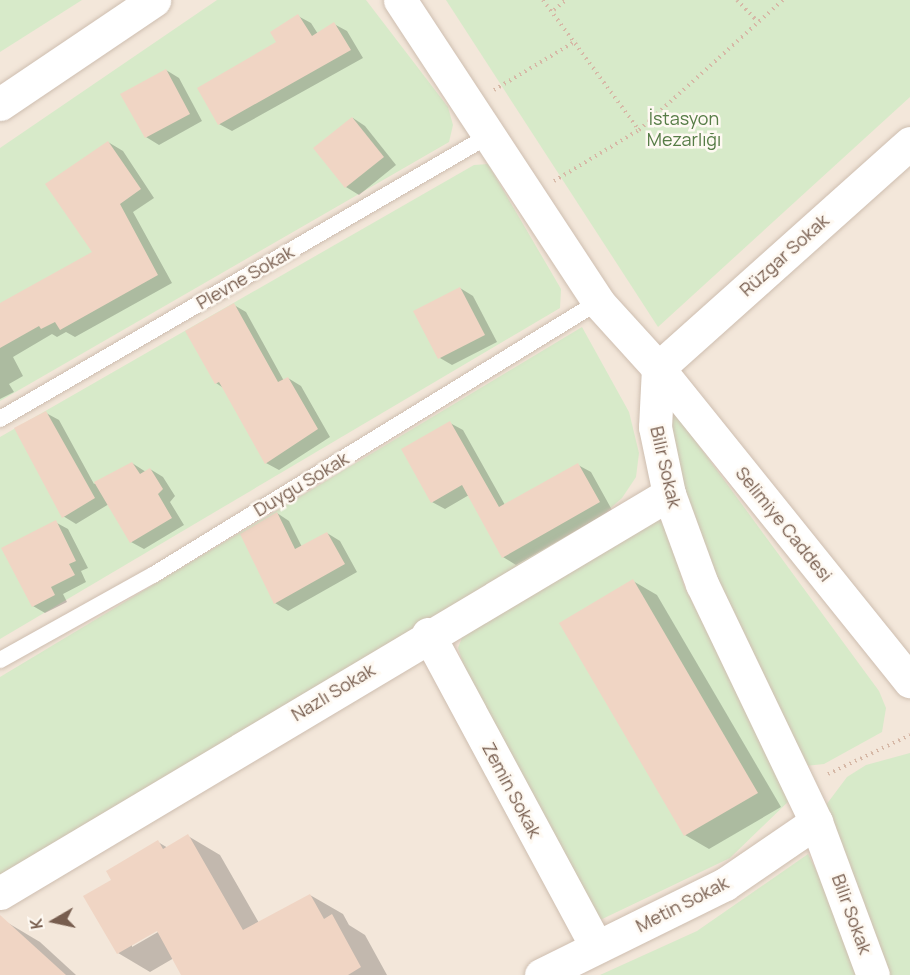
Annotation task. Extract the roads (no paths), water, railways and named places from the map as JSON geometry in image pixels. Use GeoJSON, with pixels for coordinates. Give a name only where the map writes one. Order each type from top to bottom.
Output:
{"type":"FeatureCollection","features":[{"type":"Feature","properties":{"kind":"street"},"geometry":{"type":"LineString","coordinates":[[0,104],[154,0]]}},
{"type":"Feature","properties":{"kind":"street"},"geometry":{"type":"LineString","coordinates":[[400,0],[598,302],[658,368]]}},
{"type":"Feature","properties":{"kind":"street","name":"Rüzgar Sokak"},"geometry":{"type":"LineString","coordinates":[[658,368],[910,143]]}},
{"type":"Feature","properties":{"kind":"street","name":"Bilir Sokak"},"geometry":{"type":"LineString","coordinates":[[658,368],[655,427],[669,494],[702,584],[816,822],[873,975]]}},
{"type":"Feature","properties":{"kind":"street","name":"Selimiye Caddesi"},"geometry":{"type":"LineString","coordinates":[[658,368],[910,681]]}},
{"type":"Feature","properties":{"kind":"street","name":"Nazlı Sokak"},"geometry":{"type":"LineString","coordinates":[[0,893],[428,634],[669,494]]}},
{"type":"Feature","properties":{"kind":"street","name":"Zemin Sokak"},"geometry":{"type":"LineString","coordinates":[[428,634],[596,946]]}},
{"type":"Feature","properties":{"kind":"street","name":"Metin Sokak"},"geometry":{"type":"LineString","coordinates":[[541,975],[725,884],[816,822]]}},
{"type":"Feature","properties":{"kind":"lane","name":"Plevne Sokak"},"geometry":{"type":"LineString","coordinates":[[0,419],[490,135]]}},
{"type":"Feature","properties":{"kind":"lane","name":"Duygu Sokak"},"geometry":{"type":"LineString","coordinates":[[0,660],[153,575],[598,302]]}},
{"type":"Feature","properties":{"kind":"park label","name":"İstasyon Mezarlığı"},"geometry":{"type":"Point","coordinates":[684,129]}}]}
